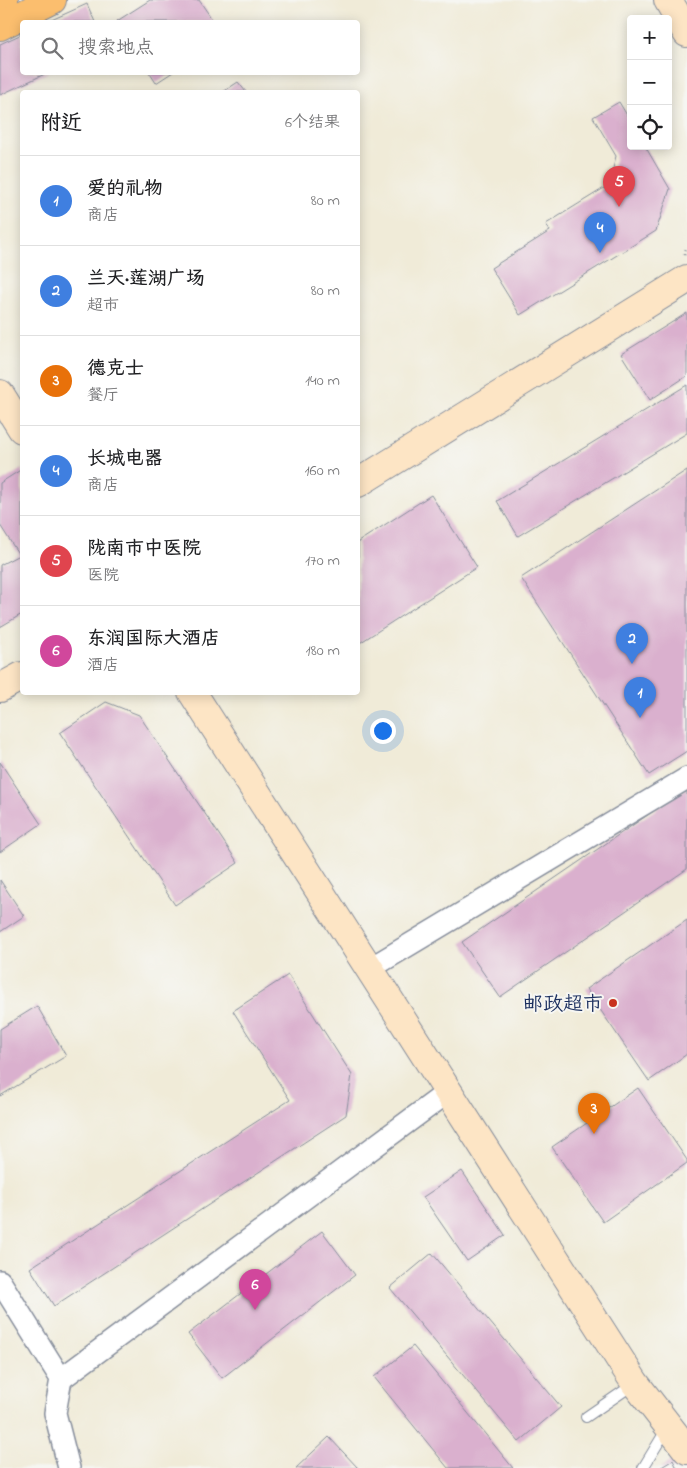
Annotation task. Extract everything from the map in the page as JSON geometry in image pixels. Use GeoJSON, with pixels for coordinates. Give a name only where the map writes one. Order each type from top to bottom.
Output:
{"type":"FeatureCollection","features":[{"type":"Feature","properties":{"kind":"main road"},"geometry":{"type":"LineString","coordinates":[[0,2],[4,0]]}},
{"type":"Feature","properties":{"kind":"main road"},"geometry":{"type":"LineString","coordinates":[[0,26],[52,0]]}},
{"type":"Feature","properties":{"kind":"street"},"geometry":{"type":"LineString","coordinates":[[668,0],[687,33]]}},
{"type":"Feature","properties":{"kind":"street"},"geometry":{"type":"LineString","coordinates":[[360,481],[687,279]]}},
{"type":"Feature","properties":{"kind":"street"},"geometry":{"type":"LineString","coordinates":[[0,394],[20,426]]}},
{"type":"Feature","properties":{"kind":"street"},"geometry":{"type":"LineString","coordinates":[[0,688],[20,677]]}},
{"type":"Feature","properties":{"kind":"street"},"geometry":{"type":"LineString","coordinates":[[194,695],[635,1383],[687,1450]]}},
{"type":"Feature","properties":{"kind":"street"},"geometry":{"type":"LineString","coordinates":[[369,969],[687,778]]}},
{"type":"Feature","properties":{"kind":"street"},"geometry":{"type":"LineString","coordinates":[[61,1379],[448,1092]]}},
{"type":"Feature","properties":{"kind":"street"},"geometry":{"type":"LineString","coordinates":[[0,1281],[61,1379],[55,1414],[69,1468]]}},
{"type":"Feature","properties":{"kind":"lane"},"geometry":{"type":"LineString","coordinates":[[586,1417],[635,1383]]}},
{"type":"Feature","properties":{"kind":"lane"},"geometry":{"type":"LineString","coordinates":[[642,1468],[669,1426]]}},
{"type":"Feature","properties":{"kind":"building"},"geometry":{"type":"Polygon","coordinates":[[[150,0],[199,0],[213,20],[119,20],[150,0]]]}},
{"type":"Feature","properties":{"kind":"building"},"geometry":{"type":"Polygon","coordinates":[[[87,4],[94,20],[51,20],[87,4]]]}},
{"type":"Feature","properties":{"kind":"building"},"geometry":{"type":"Polygon","coordinates":[[[20,35],[20,75],[43,75],[0,95],[0,44],[20,35]]]}},
{"type":"Feature","properties":{"kind":"building"},"geometry":{"type":"Polygon","coordinates":[[[151,75],[168,75],[156,83],[151,75]]]}},
{"type":"Feature","properties":{"kind":"building"},"geometry":{"type":"Polygon","coordinates":[[[238,82],[244,90],[226,90],[238,82]]]}},
{"type":"Feature","properties":{"kind":"building"},"geometry":{"type":"Polygon","coordinates":[[[619,102],[627,115],[627,150],[647,150],[670,189],[656,231],[520,315],[491,268],[550,231],[546,224],[609,185],[616,156],[593,117],[619,102]]]}},
{"type":"Feature","properties":{"kind":"building"},"geometry":{"type":"Polygon","coordinates":[[[687,313],[687,376],[650,400],[621,354],[687,313]]]}},
{"type":"Feature","properties":{"kind":"building"},"geometry":{"type":"Polygon","coordinates":[[[687,385],[687,433],[518,536],[497,501],[687,385]]]}},
{"type":"Feature","properties":{"kind":"building"},"geometry":{"type":"Polygon","coordinates":[[[20,470],[20,615],[0,627],[0,565],[19,555],[0,525],[0,483],[20,470]]]}},
{"type":"Feature","properties":{"kind":"building"},"geometry":{"type":"Polygon","coordinates":[[[687,470],[687,751],[649,775],[521,578],[687,470]]]}},
{"type":"Feature","properties":{"kind":"building"},"geometry":{"type":"Polygon","coordinates":[[[431,495],[477,567],[360,643],[360,541],[431,495]]]}},
{"type":"Feature","properties":{"kind":"building"},"geometry":{"type":"Polygon","coordinates":[[[106,702],[139,715],[238,863],[175,905],[60,733],[106,702]]]}},
{"type":"Feature","properties":{"kind":"building"},"geometry":{"type":"Polygon","coordinates":[[[0,762],[41,824],[0,852],[0,762]]]}},
{"type":"Feature","properties":{"kind":"building"},"geometry":{"type":"Polygon","coordinates":[[[687,788],[687,869],[500,997],[462,942],[687,788]]]}},
{"type":"Feature","properties":{"kind":"building"},"geometry":{"type":"Polygon","coordinates":[[[0,880],[24,916],[0,932],[0,880]]]}},
{"type":"Feature","properties":{"kind":"building"},"geometry":{"type":"Polygon","coordinates":[[[687,920],[687,1054],[649,1081],[586,989],[687,920]]]}},
{"type":"Feature","properties":{"kind":"building"},"geometry":{"type":"Polygon","coordinates":[[[288,975],[352,1075],[346,1115],[54,1306],[30,1268],[290,1100],[233,1011],[288,975]]]}},
{"type":"Feature","properties":{"kind":"building"},"geometry":{"type":"Polygon","coordinates":[[[37,1006],[66,1056],[0,1096],[0,1029],[37,1006]]]}},
{"type":"Feature","properties":{"kind":"building"},"geometry":{"type":"Polygon","coordinates":[[[638,1088],[687,1160],[687,1163],[603,1222],[552,1147],[638,1088]]]}},
{"type":"Feature","properties":{"kind":"building"},"geometry":{"type":"Polygon","coordinates":[[[462,1171],[505,1235],[467,1261],[423,1197],[462,1171]]]}},
{"type":"Feature","properties":{"kind":"building"},"geometry":{"type":"Polygon","coordinates":[[[322,1231],[355,1275],[222,1378],[188,1334],[322,1231]]]}},
{"type":"Feature","properties":{"kind":"building"},"geometry":{"type":"Polygon","coordinates":[[[432,1253],[561,1407],[519,1442],[390,1288],[432,1253]]]}},
{"type":"Feature","properties":{"kind":"building"},"geometry":{"type":"Polygon","coordinates":[[[413,1346],[513,1468],[448,1468],[374,1377],[413,1346]]]}},
{"type":"Feature","properties":{"kind":"building"},"geometry":{"type":"Polygon","coordinates":[[[329,1437],[358,1468],[296,1468],[329,1437]]]}},
{"type":"Feature","properties":{"kind":"building"},"geometry":{"type":"Polygon","coordinates":[[[673,1460],[677,1468],[660,1468],[673,1460]]]}},
{"type":"Feature","properties":{"kind":"place","name":"陇南市中医院"},"geometry":{"type":"Point","coordinates":[619,207]}},
{"type":"Feature","properties":{"kind":"place","name":"长城电器"},"geometry":{"type":"Point","coordinates":[600,253]}},
{"type":"Feature","properties":{"kind":"place","name":"兰天·莲湖广场"},"geometry":{"type":"Point","coordinates":[632,664]}},
{"type":"Feature","properties":{"kind":"place","name":"爱的礼物"},"geometry":{"type":"Point","coordinates":[640,718]}},
{"type":"Feature","properties":{"kind":"place","name":"邮政超市"},"geometry":{"type":"Point","coordinates":[613,1003]}},
{"type":"Feature","properties":{"kind":"place","name":"德克士"},"geometry":{"type":"Point","coordinates":[594,1134]}},
{"type":"Feature","properties":{"kind":"place","name":"东润国际大酒店"},"geometry":{"type":"Point","coordinates":[255,1310]}}]}
